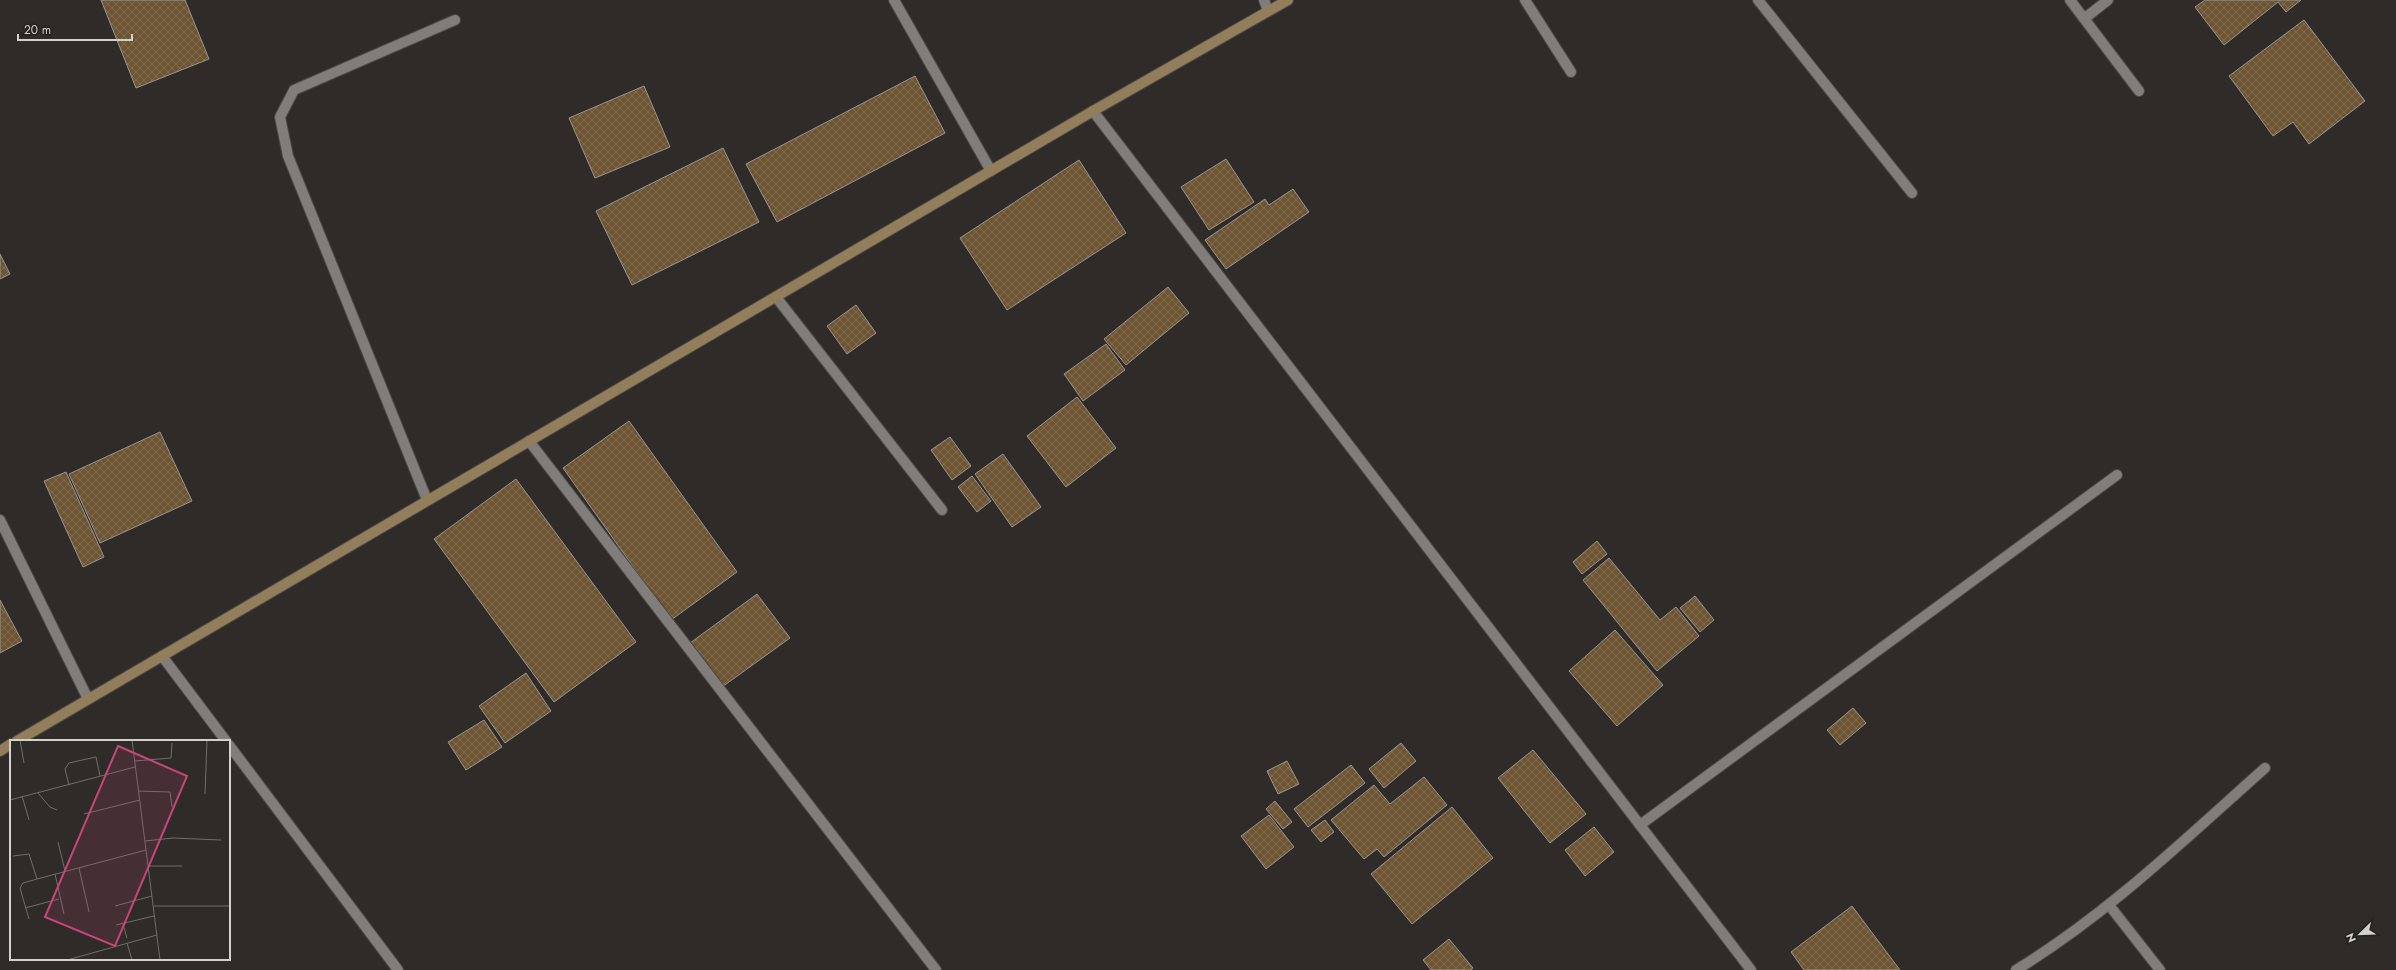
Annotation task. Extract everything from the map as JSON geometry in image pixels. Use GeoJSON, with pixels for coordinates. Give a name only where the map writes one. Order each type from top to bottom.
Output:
{"type":"FeatureCollection","features":[{"type":"Feature","properties":{"kind":"main road"},"geometry":{"type":"LineString","coordinates":[[19,740],[1093,111],[1288,0]]}},
{"type":"Feature","properties":{"kind":"main road"},"geometry":{"type":"LineString","coordinates":[[0,751],[10,745]]}},
{"type":"Feature","properties":{"kind":"street"},"geometry":{"type":"LineString","coordinates":[[894,0],[991,171]]}},
{"type":"Feature","properties":{"kind":"street"},"geometry":{"type":"LineString","coordinates":[[1264,0],[1268,11]]}},
{"type":"Feature","properties":{"kind":"street"},"geometry":{"type":"LineString","coordinates":[[1525,0],[1572,72]]}},
{"type":"Feature","properties":{"kind":"street"},"geometry":{"type":"LineString","coordinates":[[1758,0],[1912,193]]}},
{"type":"Feature","properties":{"kind":"street"},"geometry":{"type":"LineString","coordinates":[[2070,0],[2139,91]]}},
{"type":"Feature","properties":{"kind":"street"},"geometry":{"type":"LineString","coordinates":[[2084,18],[2108,0]]}},
{"type":"Feature","properties":{"kind":"street"},"geometry":{"type":"LineString","coordinates":[[427,500],[288,156],[280,116],[294,90],[455,20]]}},
{"type":"Feature","properties":{"kind":"street"},"geometry":{"type":"LineString","coordinates":[[1093,111],[1750,970]]}},
{"type":"Feature","properties":{"kind":"street"},"geometry":{"type":"LineString","coordinates":[[776,297],[942,510]]}},
{"type":"Feature","properties":{"kind":"street"},"geometry":{"type":"LineString","coordinates":[[529,441],[936,970]]}},
{"type":"Feature","properties":{"kind":"street"},"geometry":{"type":"LineString","coordinates":[[1640,825],[2117,475]]}},
{"type":"Feature","properties":{"kind":"street"},"geometry":{"type":"LineString","coordinates":[[0,520],[88,699]]}},
{"type":"Feature","properties":{"kind":"street"},"geometry":{"type":"LineString","coordinates":[[162,656],[225,740]]}},
{"type":"Feature","properties":{"kind":"street"},"geometry":{"type":"LineString","coordinates":[[230,746],[398,970]]}},
{"type":"Feature","properties":{"kind":"street"},"geometry":{"type":"LineString","coordinates":[[2016,970],[2042,954],[2109,905],[2265,768]]}},
{"type":"Feature","properties":{"kind":"street"},"geometry":{"type":"LineString","coordinates":[[2109,905],[2160,970]]}},
{"type":"Feature","properties":{"kind":"building"},"geometry":{"type":"Polygon","coordinates":[[[101,0],[185,0],[209,59],[136,88],[101,0]]]}},
{"type":"Feature","properties":{"kind":"building"},"geometry":{"type":"Polygon","coordinates":[[[2205,0],[2301,0],[2286,12],[2278,2],[2224,45],[2195,7],[2205,0]]]}},
{"type":"Feature","properties":{"kind":"building"},"geometry":{"type":"Polygon","coordinates":[[[2304,20],[2365,101],[2309,144],[2293,122],[2273,136],[2229,76],[2304,20]]]}},
{"type":"Feature","properties":{"kind":"building"},"geometry":{"type":"Polygon","coordinates":[[[915,76],[945,133],[777,222],[746,164],[915,76]]]}},
{"type":"Feature","properties":{"kind":"building"},"geometry":{"type":"Polygon","coordinates":[[[644,86],[670,147],[595,178],[569,118],[644,86]]]}},
{"type":"Feature","properties":{"kind":"building"},"geometry":{"type":"Polygon","coordinates":[[[723,148],[759,222],[632,285],[596,211],[723,148]]]}},
{"type":"Feature","properties":{"kind":"building"},"geometry":{"type":"Polygon","coordinates":[[[1226,159],[1254,202],[1209,230],[1181,187],[1226,159]]]}},
{"type":"Feature","properties":{"kind":"building"},"geometry":{"type":"Polygon","coordinates":[[[1079,160],[1126,233],[1007,310],[960,238],[1079,160]]]}},
{"type":"Feature","properties":{"kind":"building"},"geometry":{"type":"Polygon","coordinates":[[[1293,189],[1309,212],[1226,269],[1205,240],[1265,199],[1269,205],[1293,189]]]}},
{"type":"Feature","properties":{"kind":"building"},"geometry":{"type":"Polygon","coordinates":[[[0,254],[10,274],[0,279],[0,254]]]}},
{"type":"Feature","properties":{"kind":"building"},"geometry":{"type":"Polygon","coordinates":[[[1168,287],[1189,313],[1126,365],[1104,339],[1168,287]]]}},
{"type":"Feature","properties":{"kind":"building"},"geometry":{"type":"Polygon","coordinates":[[[856,305],[876,333],[847,354],[827,326],[856,305]]]}},
{"type":"Feature","properties":{"kind":"building"},"geometry":{"type":"Polygon","coordinates":[[[1106,344],[1125,370],[1083,401],[1064,374],[1106,344]]]}},
{"type":"Feature","properties":{"kind":"building"},"geometry":{"type":"Polygon","coordinates":[[[1077,397],[1116,448],[1066,487],[1027,436],[1077,397]]]}},
{"type":"Feature","properties":{"kind":"building"},"geometry":{"type":"Polygon","coordinates":[[[629,421],[737,572],[671,620],[563,468],[629,421]]]}},
{"type":"Feature","properties":{"kind":"building"},"geometry":{"type":"Polygon","coordinates":[[[160,432],[192,501],[100,543],[69,474],[160,432]]]}},
{"type":"Feature","properties":{"kind":"building"},"geometry":{"type":"Polygon","coordinates":[[[950,437],[971,466],[952,480],[931,450],[950,437]]]}},
{"type":"Feature","properties":{"kind":"building"},"geometry":{"type":"Polygon","coordinates":[[[1003,454],[1041,507],[1012,527],[975,474],[1003,454]]]}},
{"type":"Feature","properties":{"kind":"building"},"geometry":{"type":"Polygon","coordinates":[[[66,472],[104,557],[83,567],[44,481],[66,472]]]}},
{"type":"Feature","properties":{"kind":"building"},"geometry":{"type":"Polygon","coordinates":[[[972,476],[991,501],[977,512],[958,487],[972,476]]]}},
{"type":"Feature","properties":{"kind":"building"},"geometry":{"type":"Polygon","coordinates":[[[516,479],[636,642],[554,702],[434,539],[516,479]]]}},
{"type":"Feature","properties":{"kind":"building"},"geometry":{"type":"Polygon","coordinates":[[[1597,541],[1607,554],[1582,574],[1573,562],[1597,541]]]}},
{"type":"Feature","properties":{"kind":"building"},"geometry":{"type":"Polygon","coordinates":[[[1609,558],[1660,620],[1676,607],[1699,636],[1657,671],[1583,580],[1609,558]]]}},
{"type":"Feature","properties":{"kind":"building"},"geometry":{"type":"Polygon","coordinates":[[[757,594],[790,638],[722,687],[690,643],[757,594]]]}},
{"type":"Feature","properties":{"kind":"building"},"geometry":{"type":"Polygon","coordinates":[[[1695,596],[1714,620],[1700,632],[1680,608],[1695,596]]]}},
{"type":"Feature","properties":{"kind":"building"},"geometry":{"type":"Polygon","coordinates":[[[0,600],[22,641],[0,653],[0,600]]]}},
{"type":"Feature","properties":{"kind":"building"},"geometry":{"type":"Polygon","coordinates":[[[1615,630],[1663,685],[1617,726],[1569,671],[1615,630]]]}},
{"type":"Feature","properties":{"kind":"building"},"geometry":{"type":"Polygon","coordinates":[[[526,673],[551,711],[505,743],[479,706],[526,673]]]}},
{"type":"Feature","properties":{"kind":"building"},"geometry":{"type":"Polygon","coordinates":[[[1853,708],[1866,723],[1840,745],[1827,730],[1853,708]]]}},
{"type":"Feature","properties":{"kind":"building"},"geometry":{"type":"Polygon","coordinates":[[[484,720],[502,747],[466,770],[448,742],[484,720]]]}},
{"type":"Feature","properties":{"kind":"building"},"geometry":{"type":"Polygon","coordinates":[[[1401,743],[1416,761],[1384,788],[1369,769],[1401,743]]]}},
{"type":"Feature","properties":{"kind":"building"},"geometry":{"type":"Polygon","coordinates":[[[1533,750],[1586,814],[1550,843],[1498,778],[1533,750]]]}},
{"type":"Feature","properties":{"kind":"building"},"geometry":{"type":"Polygon","coordinates":[[[1287,761],[1299,784],[1278,794],[1267,771],[1287,761]]]}},
{"type":"Feature","properties":{"kind":"building"},"geometry":{"type":"Polygon","coordinates":[[[1351,765],[1365,783],[1308,827],[1294,809],[1351,765]]]}},
{"type":"Feature","properties":{"kind":"building"},"geometry":{"type":"Polygon","coordinates":[[[1424,777],[1447,805],[1384,857],[1377,849],[1364,859],[1331,820],[1374,785],[1390,804],[1424,777]]]}},
{"type":"Feature","properties":{"kind":"building"},"geometry":{"type":"Polygon","coordinates":[[[1275,801],[1292,822],[1283,829],[1266,809],[1275,801]]]}},
{"type":"Feature","properties":{"kind":"building"},"geometry":{"type":"Polygon","coordinates":[[[1452,807],[1493,858],[1412,924],[1371,874],[1452,807]]]}},
{"type":"Feature","properties":{"kind":"building"},"geometry":{"type":"Polygon","coordinates":[[[1269,815],[1294,847],[1266,869],[1241,836],[1269,815]]]}},
{"type":"Feature","properties":{"kind":"building"},"geometry":{"type":"Polygon","coordinates":[[[1325,820],[1334,832],[1321,842],[1311,830],[1325,820]]]}},
{"type":"Feature","properties":{"kind":"building"},"geometry":{"type":"Polygon","coordinates":[[[1594,827],[1614,852],[1585,876],[1565,850],[1594,827]]]}},
{"type":"Feature","properties":{"kind":"building"},"geometry":{"type":"Polygon","coordinates":[[[1852,906],[1900,970],[1804,970],[1791,952],[1852,906]]]}},
{"type":"Feature","properties":{"kind":"building"},"geometry":{"type":"Polygon","coordinates":[[[1449,939],[1473,968],[1470,970],[1431,970],[1423,960],[1449,939]]]}}]}
